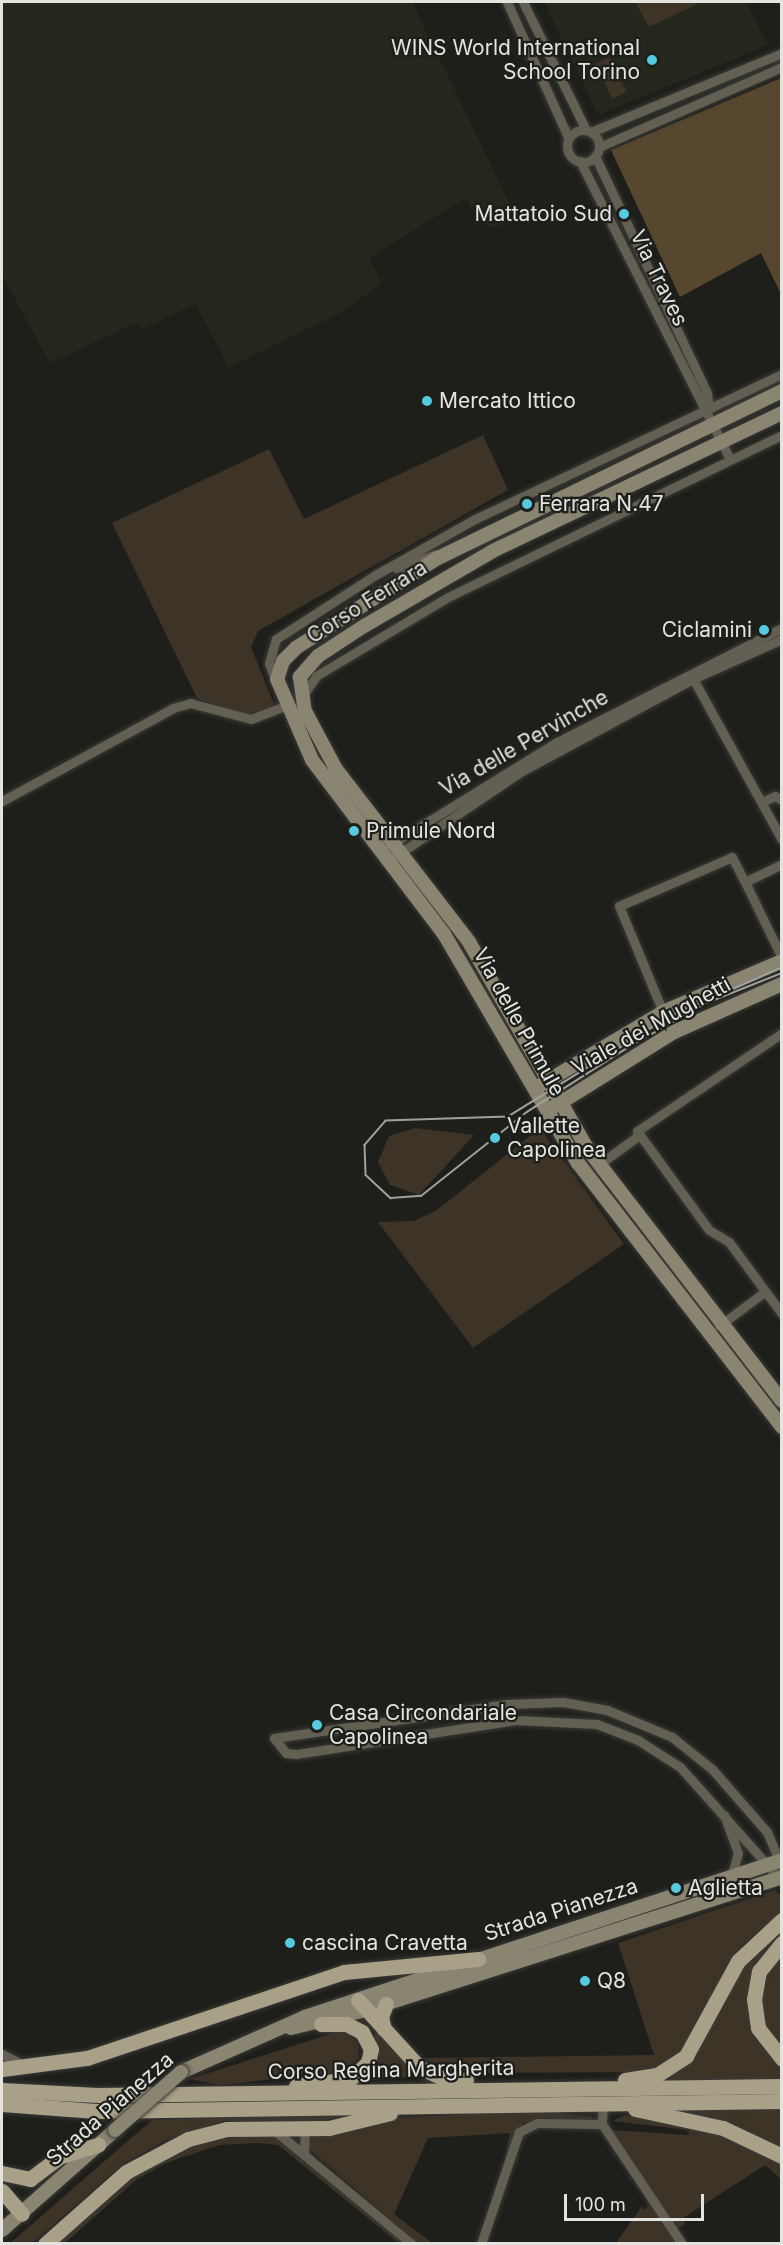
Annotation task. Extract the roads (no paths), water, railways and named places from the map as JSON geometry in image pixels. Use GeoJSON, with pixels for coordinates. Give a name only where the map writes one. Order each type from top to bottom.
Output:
{"type":"FeatureCollection","features":[{"type":"Feature","properties":{"kind":"main road","name":"Corso Ferrara"},"geometry":{"type":"LineString","coordinates":[[278,686],[279,669],[296,648],[475,539],[782,391]]}},
{"type":"Feature","properties":{"kind":"main road","name":"Corso Ferrara"},"geometry":{"type":"LineString","coordinates":[[302,697],[300,677],[305,667],[363,626],[493,550],[782,413]]}},
{"type":"Feature","properties":{"kind":"main road","name":"Via delle Primule"},"geometry":{"type":"LineString","coordinates":[[278,686],[285,706],[332,792],[444,934],[545,1113],[707,1335],[782,1427]]}},
{"type":"Feature","properties":{"kind":"main road","name":"Via delle Primule"},"geometry":{"type":"LineString","coordinates":[[302,697],[336,769],[469,942],[546,1083],[598,1165],[719,1326],[782,1401]]}},
{"type":"Feature","properties":{"kind":"main road","name":"Viale dei Mughetti"},"geometry":{"type":"LineString","coordinates":[[532,1090],[663,1012],[782,959]]}},
{"type":"Feature","properties":{"kind":"main road","name":"Viale dei Mughetti"},"geometry":{"type":"LineString","coordinates":[[545,1113],[674,1032],[782,984]]}},
{"type":"Feature","properties":{"kind":"main road"},"geometry":{"type":"LineString","coordinates":[[707,1335],[719,1326]]}},
{"type":"Feature","properties":{"kind":"main road","name":"Strada Pianezza"},"geometry":{"type":"LineString","coordinates":[[478,1959],[731,1877],[779,1868]]}},
{"type":"Feature","properties":{"kind":"main road","name":"Strada Pianezza"},"geometry":{"type":"LineString","coordinates":[[2,2231],[181,2073],[227,2049],[362,2005],[386,2004],[779,1868]]}},
{"type":"Feature","properties":{"kind":"main road"},"geometry":{"type":"LineString","coordinates":[[579,2088],[643,2079],[678,2063],[704,2031],[738,1960],[782,1920]]}},
{"type":"Feature","properties":{"kind":"main road"},"geometry":{"type":"LineString","coordinates":[[782,1944],[759,1971],[754,1999],[758,2028],[782,2059]]}},
{"type":"Feature","properties":{"kind":"main road"},"geometry":{"type":"LineString","coordinates":[[2,2069],[29,2068],[87,2058],[344,1972],[448,1966],[478,1959]]}},
{"type":"Feature","properties":{"kind":"main road"},"geometry":{"type":"LineString","coordinates":[[448,1966],[448,1983]]}},
{"type":"Feature","properties":{"kind":"main road","name":"Strada Pianezza"},"geometry":{"type":"LineString","coordinates":[[288,2028],[321,2024],[448,1966]]}},
{"type":"Feature","properties":{"kind":"main road"},"geometry":{"type":"LineString","coordinates":[[384,2029],[381,2017],[386,2004]]}},
{"type":"Feature","properties":{"kind":"main road"},"geometry":{"type":"LineString","coordinates":[[362,2005],[426,2072],[491,2088]]}},
{"type":"Feature","properties":{"kind":"main road"},"geometry":{"type":"LineString","coordinates":[[271,2093],[350,2079],[365,2068],[370,2049],[362,2032],[346,2024],[321,2024]]}},
{"type":"Feature","properties":{"kind":"main road","name":"Corso Regina Margherita"},"geometry":{"type":"LineString","coordinates":[[2,2090],[271,2093],[491,2088],[782,2086]]}},
{"type":"Feature","properties":{"kind":"main road","name":"Corso Regina Margherita"},"geometry":{"type":"LineString","coordinates":[[2,2104],[96,2110],[782,2101]]}},
{"type":"Feature","properties":{"kind":"main road"},"geometry":{"type":"LineString","coordinates":[[603,2103],[723,2128],[782,2156]]}},
{"type":"Feature","properties":{"kind":"main road"},"geometry":{"type":"LineString","coordinates":[[45,2244],[126,2172],[170,2146],[227,2129],[305,2130],[428,2105]]}},
{"type":"Feature","properties":{"kind":"main road"},"geometry":{"type":"LineString","coordinates":[[2,2116],[68,2118],[96,2110]]}},
{"type":"Feature","properties":{"kind":"main road"},"geometry":{"type":"LineString","coordinates":[[2,2173],[30,2179],[61,2156],[98,2145]]}},
{"type":"Feature","properties":{"kind":"main road"},"geometry":{"type":"LineString","coordinates":[[2,2191],[22,2214]]}},
{"type":"Feature","properties":{"kind":"street"},"geometry":{"type":"LineString","coordinates":[[507,2],[568,139],[782,53]]}},
{"type":"Feature","properties":{"kind":"street"},"geometry":{"type":"LineString","coordinates":[[523,2],[589,131]]}},
{"type":"Feature","properties":{"kind":"street"},"geometry":{"type":"LineString","coordinates":[[580,161],[597,151],[782,67]]}},
{"type":"Feature","properties":{"kind":"street","name":"Via Traves"},"geometry":{"type":"LineString","coordinates":[[589,131],[707,393],[709,409]]}},
{"type":"Feature","properties":{"kind":"street","name":"Via Traves"},"geometry":{"type":"LineString","coordinates":[[568,139],[568,153],[580,161],[709,409],[730,459]]}},
{"type":"Feature","properties":{"kind":"street","name":"Corso Ferrara"},"geometry":{"type":"LineString","coordinates":[[278,686],[269,663],[276,639],[377,574],[475,519],[782,374]]}},
{"type":"Feature","properties":{"kind":"street","name":"Corso Ferrara"},"geometry":{"type":"LineString","coordinates":[[302,697],[316,676],[448,597],[782,435]]}},
{"type":"Feature","properties":{"kind":"street","name":"Corso Ferrara"},"geometry":{"type":"LineString","coordinates":[[377,574],[475,539]]}},
{"type":"Feature","properties":{"kind":"street","name":"Via delle Pervinche"},"geometry":{"type":"LineString","coordinates":[[384,857],[396,847],[522,771],[691,675],[782,628]]}},
{"type":"Feature","properties":{"kind":"street","name":"Via delle Pervinche"},"geometry":{"type":"LineString","coordinates":[[691,675],[782,639]]}},
{"type":"Feature","properties":{"kind":"street"},"geometry":{"type":"LineString","coordinates":[[691,675],[782,840]]}},
{"type":"Feature","properties":{"kind":"street"},"geometry":{"type":"LineString","coordinates":[[2,801],[173,708],[190,703],[251,719],[285,706]]}},
{"type":"Feature","properties":{"kind":"street"},"geometry":{"type":"LineString","coordinates":[[762,802],[775,795],[782,800]]}},
{"type":"Feature","properties":{"kind":"street","name":"Viale dei Mughetti"},"geometry":{"type":"LineString","coordinates":[[663,1012],[619,906],[732,857],[782,959]]}},
{"type":"Feature","properties":{"kind":"street"},"geometry":{"type":"LineString","coordinates":[[745,882],[782,864]]}},
{"type":"Feature","properties":{"kind":"street"},"geometry":{"type":"LineString","coordinates":[[598,1165],[638,1136],[640,1126],[782,1033]]}},
{"type":"Feature","properties":{"kind":"street"},"geometry":{"type":"LineString","coordinates":[[638,1136],[709,1230],[729,1242],[760,1279],[763,1293],[782,1314]]}},
{"type":"Feature","properties":{"kind":"street"},"geometry":{"type":"LineString","coordinates":[[719,1326],[763,1293]]}},
{"type":"Feature","properties":{"kind":"street"},"geometry":{"type":"LineString","coordinates":[[779,1868],[661,1753],[616,1730],[572,1720],[516,1720],[296,1754],[286,1753],[274,1738],[507,1704],[585,1706],[672,1737],[712,1769],[767,1832],[782,1841]]}},
{"type":"Feature","properties":{"kind":"street"},"geometry":{"type":"LineString","coordinates":[[722,1810],[738,1853],[731,1877]]}},
{"type":"Feature","properties":{"kind":"street"},"geometry":{"type":"LineString","coordinates":[[767,1832],[779,1868]]}},
{"type":"Feature","properties":{"kind":"street"},"geometry":{"type":"LineString","coordinates":[[2,2054],[29,2068]]}},
{"type":"Feature","properties":{"kind":"street"},"geometry":{"type":"LineString","coordinates":[[603,2103],[602,2124],[682,2244]]}},
{"type":"Feature","properties":{"kind":"street"},"geometry":{"type":"LineString","coordinates":[[481,2244],[519,2132],[537,2123],[602,2124]]}},
{"type":"Feature","properties":{"kind":"street"},"geometry":{"type":"LineString","coordinates":[[274,2130],[412,2244]]}},
{"type":"Feature","properties":{"kind":"street"},"geometry":{"type":"LineString","coordinates":[[304,2155],[305,2130]]}},
{"type":"Feature","properties":{"kind":"tram line"},"geometry":{"type":"LineString","coordinates":[[782,968],[670,1017],[508,1117],[386,1121],[365,1145],[366,1175],[391,1198],[421,1196],[527,1112],[627,1048],[709,1002],[782,973]]}},
{"type":"Feature","properties":{"kind":"place","name":"WINS World International School Torino"},"geometry":{"type":"Point","coordinates":[652,60]}},
{"type":"Feature","properties":{"kind":"place","name":"Mattatoio Sud"},"geometry":{"type":"Point","coordinates":[624,214]}},
{"type":"Feature","properties":{"kind":"place","name":"Mercato Ittico"},"geometry":{"type":"Point","coordinates":[427,401]}},
{"type":"Feature","properties":{"kind":"place","name":"Ferrara N.47"},"geometry":{"type":"Point","coordinates":[527,504]}},
{"type":"Feature","properties":{"kind":"place","name":"Ciclamini"},"geometry":{"type":"Point","coordinates":[764,630]}},
{"type":"Feature","properties":{"kind":"place","name":"Primule Nord"},"geometry":{"type":"Point","coordinates":[354,831]}},
{"type":"Feature","properties":{"kind":"place","name":"Vallette Capolinea"},"geometry":{"type":"Point","coordinates":[495,1138]}},
{"type":"Feature","properties":{"kind":"place","name":"Casa Circondariale Capolinea"},"geometry":{"type":"Point","coordinates":[317,1725]}},
{"type":"Feature","properties":{"kind":"place","name":"Aglietta"},"geometry":{"type":"Point","coordinates":[676,1888]}},
{"type":"Feature","properties":{"kind":"place","name":"cascina Cravetta"},"geometry":{"type":"Point","coordinates":[290,1943]}},
{"type":"Feature","properties":{"kind":"place","name":"Q8"},"geometry":{"type":"Point","coordinates":[585,1981]}}]}
